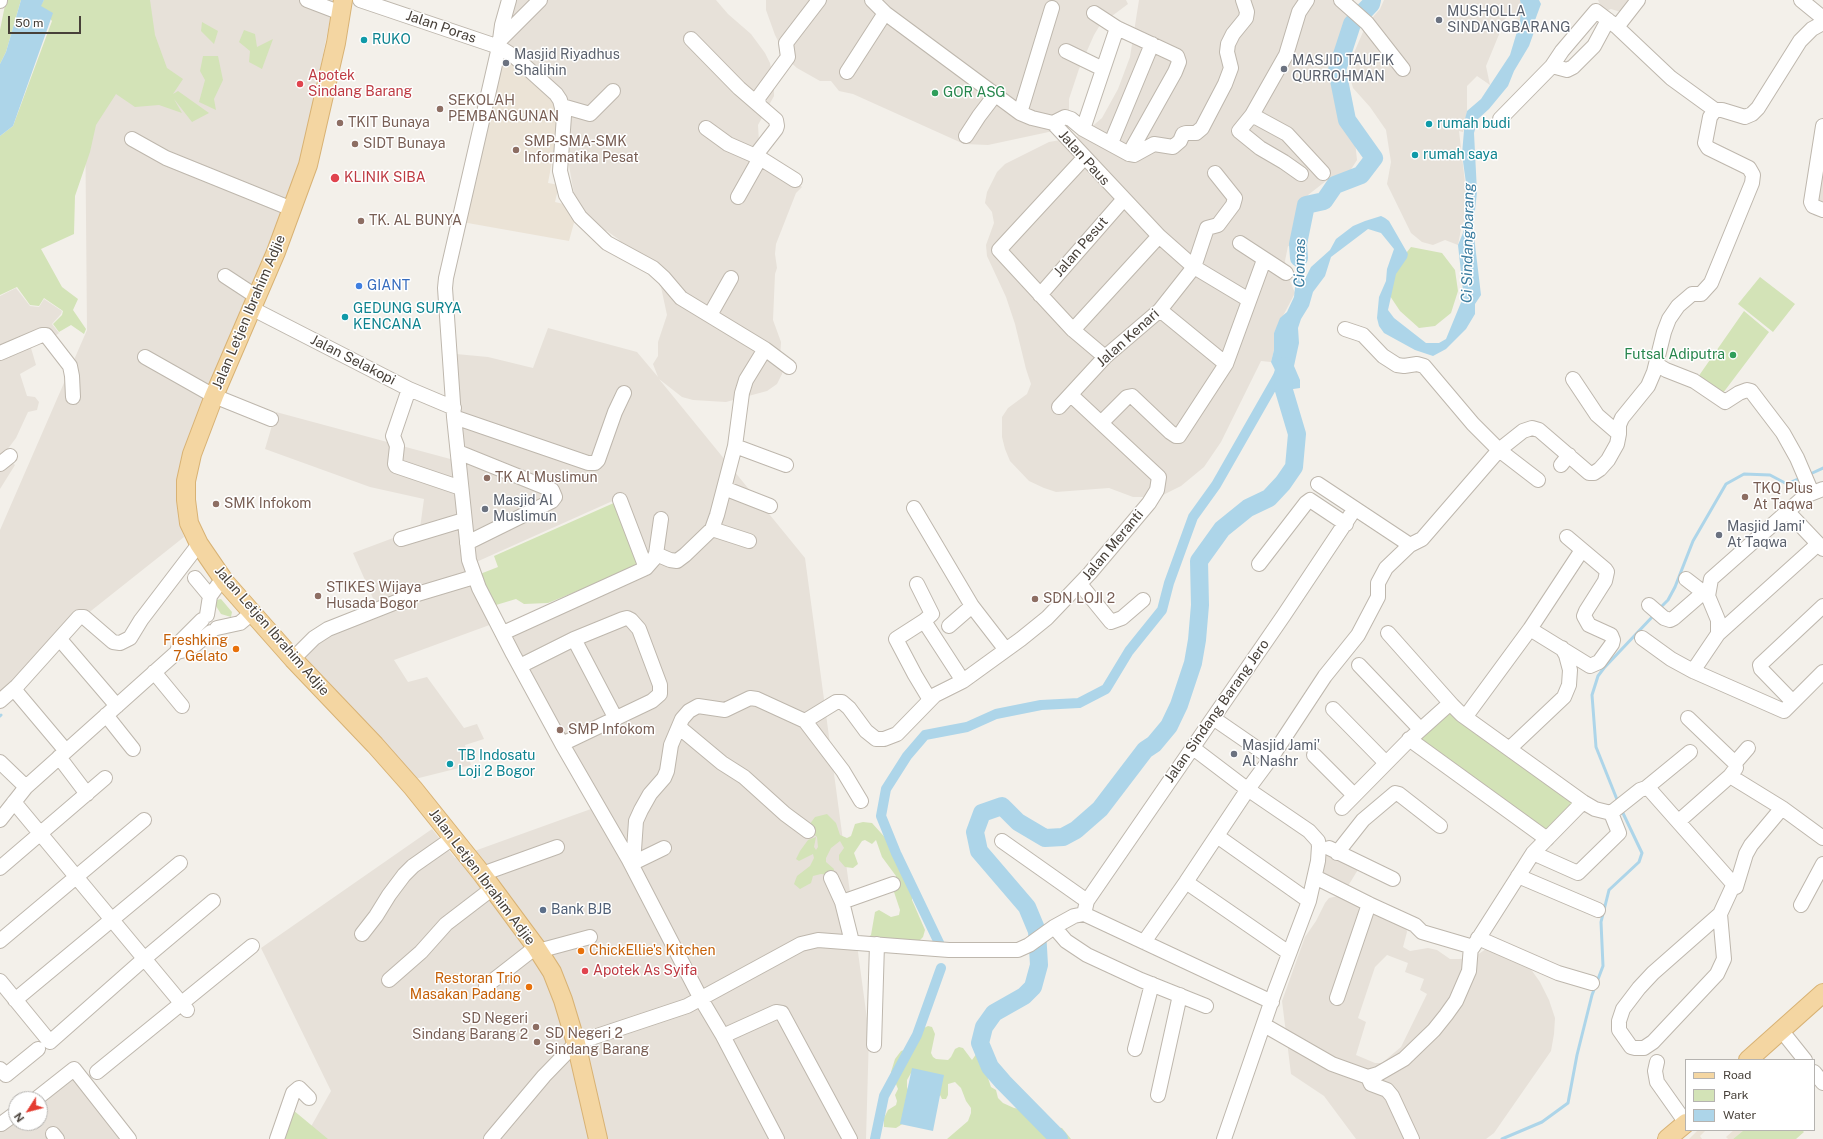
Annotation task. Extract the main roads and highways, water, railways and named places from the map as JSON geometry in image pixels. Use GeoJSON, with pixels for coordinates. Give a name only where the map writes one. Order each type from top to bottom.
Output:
{"type":"FeatureCollection","features":[{"type":"Feature","properties":{"kind":"main road","name":"Jalan Letjen Ibrahim Adjie"},"geometry":{"type":"LineString","coordinates":[[342,7],[336,43],[308,165],[276,252],[214,396],[192,454],[186,482],[186,500],[189,524],[198,544],[225,582],[293,659],[384,754],[493,888],[537,949],[552,972],[561,993],[576,1043],[598,1139]]}},
{"type":"Feature","properties":{"kind":"main road"},"geometry":{"type":"LineString","coordinates":[[1749,1059],[1823,993]]}},
{"type":"Feature","properties":{"kind":"main road"},"geometry":{"type":"LineString","coordinates":[[1667,1139],[1685,1124]]}},
{"type":"Feature","properties":{"kind":"water"},"geometry":{"type":"Polygon","coordinates":[[[21,0],[44,0],[41,6],[53,13],[13,126],[0,136],[0,64],[6,52],[21,0]]]}},
{"type":"Feature","properties":{"kind":"water"},"geometry":{"type":"Polygon","coordinates":[[[1520,0],[1539,0],[1541,4],[1534,23],[1534,32],[1529,46],[1514,71],[1508,86],[1489,109],[1478,119],[1474,133],[1477,192],[1473,228],[1481,295],[1475,304],[1475,314],[1466,329],[1446,349],[1433,356],[1415,350],[1384,333],[1379,326],[1377,318],[1379,297],[1386,281],[1387,269],[1394,249],[1381,233],[1368,229],[1331,257],[1325,276],[1313,292],[1309,306],[1301,319],[1298,328],[1299,343],[1294,366],[1300,380],[1300,388],[1273,392],[1270,390],[1269,385],[1275,370],[1271,362],[1274,350],[1274,333],[1280,318],[1287,312],[1294,297],[1298,260],[1295,248],[1302,225],[1305,228],[1302,243],[1302,285],[1311,267],[1330,250],[1336,239],[1353,226],[1381,216],[1389,221],[1408,254],[1407,258],[1396,274],[1388,310],[1394,318],[1426,343],[1439,343],[1446,339],[1462,300],[1463,291],[1458,245],[1463,233],[1465,217],[1466,183],[1462,154],[1465,119],[1467,111],[1481,99],[1510,55],[1519,25],[1522,8],[1520,0]]]}},
{"type":"Feature","properties":{"kind":"water"},"geometry":{"type":"Polygon","coordinates":[[[912,1068],[944,1075],[933,1131],[900,1124],[912,1068]]]}},
{"type":"Feature","properties":{"kind":"waterway","name":"Ciomas"},"geometry":{"type":"LineString","coordinates":[[1299,258],[1298,244],[1306,205],[1324,201],[1335,185],[1361,175],[1374,158],[1347,120],[1337,70],[1352,24],[1371,4],[1372,0]]}},
{"type":"Feature","properties":{"kind":"waterway","name":"Ci Sindangbarang"},"geometry":{"type":"LineString","coordinates":[[1059,1139],[990,1067],[980,1043],[984,1027],[994,1013],[1024,996],[1033,987],[1039,965],[1037,931],[1027,907],[979,851],[975,832],[982,813],[1002,806],[1018,822],[1045,838],[1063,837],[1076,830],[1100,809],[1145,750],[1154,744],[1169,726],[1179,705],[1193,663],[1197,640],[1200,605],[1199,561],[1222,529],[1248,508],[1269,498],[1283,483],[1294,467],[1297,434],[1283,387],[1284,366]]}},
{"type":"Feature","properties":{"kind":"waterway"},"geometry":{"type":"LineString","coordinates":[[941,947],[896,853],[881,816],[886,789],[907,756],[925,735],[967,727],[996,714],[1041,705],[1079,703],[1106,689],[1129,651],[1162,610],[1169,583],[1193,517],[1216,485],[1277,378]]}},
{"type":"Feature","properties":{"kind":"waterway"},"geometry":{"type":"LineString","coordinates":[[1808,475],[1823,468]]}},
{"type":"Feature","properties":{"kind":"waterway"},"geometry":{"type":"LineString","coordinates":[[1659,609],[1668,600],[1675,587],[1693,541],[1726,484],[1744,474],[1770,475],[1787,484],[1801,478]]}},
{"type":"Feature","properties":{"kind":"waterway"},"geometry":{"type":"LineString","coordinates":[[1618,802],[1596,747],[1592,695],[1598,676],[1604,668],[1654,615]]}},
{"type":"Feature","properties":{"kind":"waterway"},"geometry":{"type":"LineString","coordinates":[[1502,1139],[1542,1122],[1568,1103],[1577,1055],[1592,995],[1603,966],[1601,922],[1609,890],[1639,862],[1642,853],[1621,809]]}},
{"type":"Feature","properties":{"kind":"waterway"},"geometry":{"type":"LineString","coordinates":[[875,1139],[884,1096],[917,1035],[941,968]]}},
{"type":"Feature","properties":{"kind":"place","name":"MUSHOLLA SINDANGBARANG"},"geometry":{"type":"Point","coordinates":[1439,20]}},
{"type":"Feature","properties":{"kind":"place","name":"RUKO"},"geometry":{"type":"Point","coordinates":[364,40]}},
{"type":"Feature","properties":{"kind":"place","name":"Masjid Riyadhus Shalihin"},"geometry":{"type":"Point","coordinates":[506,63]}},
{"type":"Feature","properties":{"kind":"place","name":"MASJID TAUFIK QURROHMAN"},"geometry":{"type":"Point","coordinates":[1284,69]}},
{"type":"Feature","properties":{"kind":"place","name":"Apotek Sindang Barang"},"geometry":{"type":"Point","coordinates":[300,84]}},
{"type":"Feature","properties":{"kind":"place","name":"GOR ASG"},"geometry":{"type":"Point","coordinates":[935,93]}},
{"type":"Feature","properties":{"kind":"place","name":"SEKOLAH PEMBANGUNAN"},"geometry":{"type":"Point","coordinates":[440,109]}},
{"type":"Feature","properties":{"kind":"place","name":"TKIT Bunaya"},"geometry":{"type":"Point","coordinates":[340,123]}},
{"type":"Feature","properties":{"kind":"place","name":"rumah budi"},"geometry":{"type":"Point","coordinates":[1429,124]}},
{"type":"Feature","properties":{"kind":"place","name":"SIDT Bunaya"},"geometry":{"type":"Point","coordinates":[355,144]}},
{"type":"Feature","properties":{"kind":"place","name":"SMP-SMA-SMK Informatika Pesat"},"geometry":{"type":"Point","coordinates":[516,150]}},
{"type":"Feature","properties":{"kind":"place","name":"rumah saya"},"geometry":{"type":"Point","coordinates":[1415,155]}},
{"type":"Feature","properties":{"kind":"place","name":"KLINIK SIBA"},"geometry":{"type":"Point","coordinates":[335,178]}},
{"type":"Feature","properties":{"kind":"place","name":"TK. AL BUNYA"},"geometry":{"type":"Point","coordinates":[361,221]}},
{"type":"Feature","properties":{"kind":"place","name":"GIANT"},"geometry":{"type":"Point","coordinates":[359,286]}},
{"type":"Feature","properties":{"kind":"place","name":"GEDUNG SURYA KENCANA"},"geometry":{"type":"Point","coordinates":[345,317]}},
{"type":"Feature","properties":{"kind":"place","name":"Futsal Adiputra"},"geometry":{"type":"Point","coordinates":[1733,355]}},
{"type":"Feature","properties":{"kind":"place","name":"TK Al Muslimun"},"geometry":{"type":"Point","coordinates":[487,478]}},
{"type":"Feature","properties":{"kind":"place","name":"TKQ Plus At Taqwa"},"geometry":{"type":"Point","coordinates":[1745,497]}},
{"type":"Feature","properties":{"kind":"place","name":"SMK Infokom"},"geometry":{"type":"Point","coordinates":[216,504]}},
{"type":"Feature","properties":{"kind":"place","name":"Masjid Al Muslimun"},"geometry":{"type":"Point","coordinates":[485,509]}},
{"type":"Feature","properties":{"kind":"place","name":"Masjid Jami' At Taqwa"},"geometry":{"type":"Point","coordinates":[1719,535]}},
{"type":"Feature","properties":{"kind":"place","name":"STIKES Wijaya Husada Bogor"},"geometry":{"type":"Point","coordinates":[318,596]}},
{"type":"Feature","properties":{"kind":"place","name":"SDN LOJI 2"},"geometry":{"type":"Point","coordinates":[1035,599]}},
{"type":"Feature","properties":{"kind":"place","name":"Freshking 7 Gelato"},"geometry":{"type":"Point","coordinates":[236,649]}},
{"type":"Feature","properties":{"kind":"place","name":"SMP Infokom"},"geometry":{"type":"Point","coordinates":[560,730]}},
{"type":"Feature","properties":{"kind":"place","name":"Masjid Jami' Al Nashr"},"geometry":{"type":"Point","coordinates":[1234,754]}},
{"type":"Feature","properties":{"kind":"place","name":"TB Indosatu Loji 2 Bogor"},"geometry":{"type":"Point","coordinates":[450,764]}},
{"type":"Feature","properties":{"kind":"place","name":"Bank BJB"},"geometry":{"type":"Point","coordinates":[543,910]}},
{"type":"Feature","properties":{"kind":"place","name":"ChickEllie's Kitchen"},"geometry":{"type":"Point","coordinates":[581,951]}},
{"type":"Feature","properties":{"kind":"place","name":"Apotek As Syifa"},"geometry":{"type":"Point","coordinates":[585,971]}},
{"type":"Feature","properties":{"kind":"place","name":"Restoran Trio Masakan Padang"},"geometry":{"type":"Point","coordinates":[529,987]}},
{"type":"Feature","properties":{"kind":"place","name":"SD Negeri Sindang Barang 2"},"geometry":{"type":"Point","coordinates":[536,1027]}},
{"type":"Feature","properties":{"kind":"place","name":"SD Negeri 2 Sindang Barang"},"geometry":{"type":"Point","coordinates":[537,1042]}}]}
